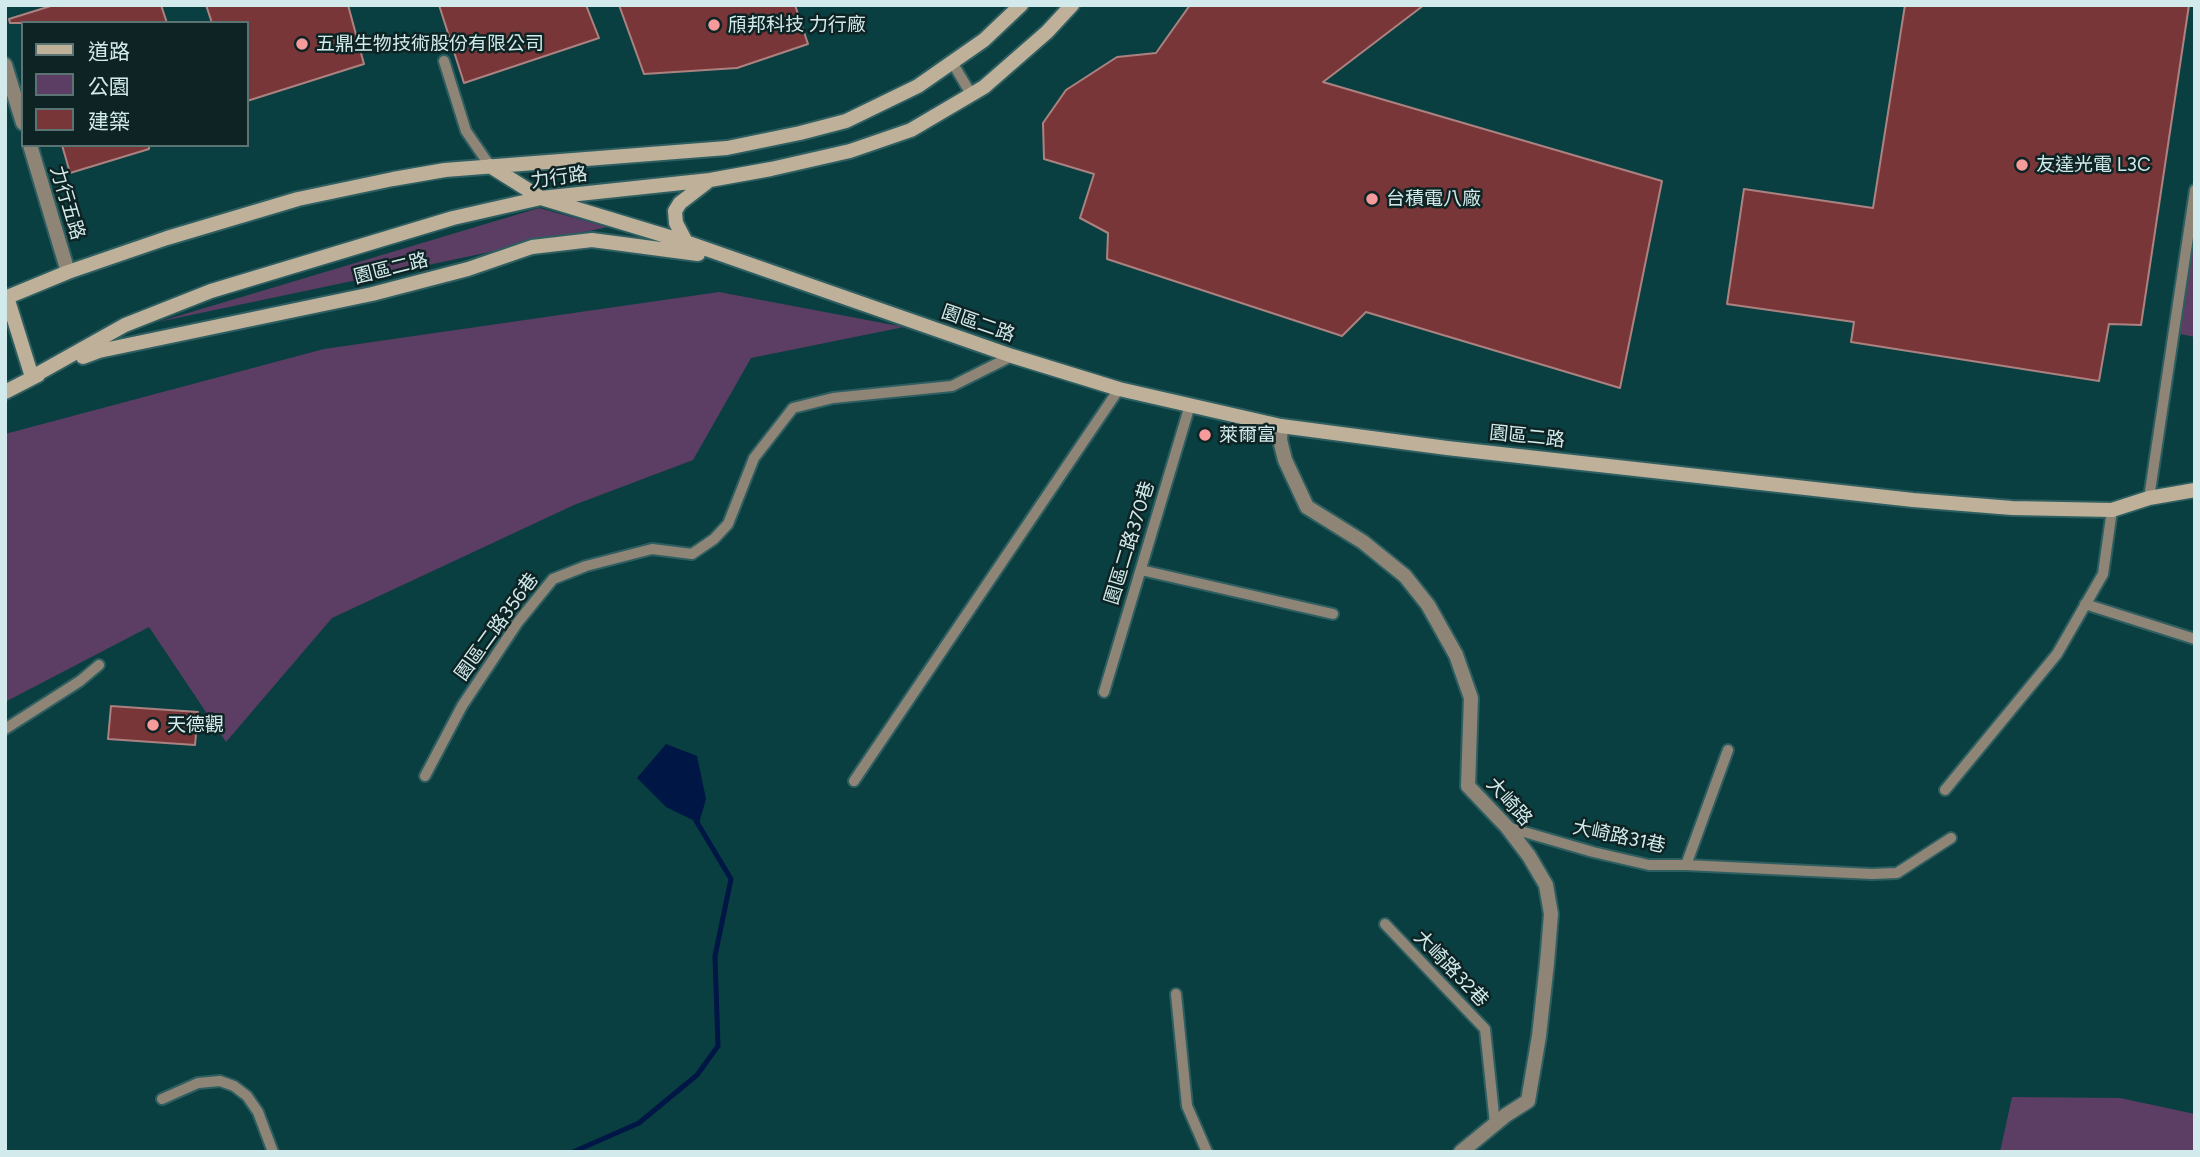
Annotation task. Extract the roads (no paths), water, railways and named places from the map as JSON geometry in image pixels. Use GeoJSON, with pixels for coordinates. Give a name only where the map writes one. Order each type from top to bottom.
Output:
{"type":"FeatureCollection","features":[{"type":"Feature","properties":{"kind":"street","name":"力行路"},"geometry":{"type":"LineString","coordinates":[[6,298],[68,272],[167,238],[298,199],[445,170],[727,148],[846,121],[918,86],[984,40],[1021,5]]}},
{"type":"Feature","properties":{"kind":"street","name":"力行路"},"geometry":{"type":"LineString","coordinates":[[32,377],[125,326],[211,290],[453,218],[541,198],[710,180],[771,169],[850,151],[911,130],[984,87],[1047,32],[1072,5]]}},
{"type":"Feature","properties":{"kind":"street"},"geometry":{"type":"LineString","coordinates":[[5,65],[21,117]]}},
{"type":"Feature","properties":{"kind":"street","name":"力行五路"},"geometry":{"type":"LineString","coordinates":[[31,147],[68,272]]}},
{"type":"Feature","properties":{"kind":"street","name":"園區二路"},"geometry":{"type":"LineString","coordinates":[[490,166],[541,198],[593,216],[686,242],[869,308]]}},
{"type":"Feature","properties":{"kind":"street"},"geometry":{"type":"LineString","coordinates":[[686,242],[676,223],[675,211],[690,193],[710,180]]}},
{"type":"Feature","properties":{"kind":"street","name":"園區二路"},"geometry":{"type":"LineString","coordinates":[[5,392],[32,377],[99,351],[372,293],[468,269],[532,247],[592,240],[698,254],[1119,389],[1281,426],[1447,448],[1913,500],[2012,508],[2112,510],[2149,498],[2195,490]]}},
{"type":"Feature","properties":{"kind":"street"},"geometry":{"type":"LineString","coordinates":[[6,298],[32,377]]}},
{"type":"Feature","properties":{"kind":"street","name":"大崎路"},"geometry":{"type":"LineString","coordinates":[[1281,426],[1280,440],[1285,460],[1307,507],[1363,542],[1405,576],[1428,605],[1457,654],[1471,698],[1468,786],[1507,827],[1546,885],[1551,914],[1539,1036],[1528,1101],[1461,1152]]}},
{"type":"Feature","properties":{"kind":"lane"},"geometry":{"type":"LineString","coordinates":[[444,61],[466,131],[490,166]]}},
{"type":"Feature","properties":{"kind":"lane"},"geometry":{"type":"LineString","coordinates":[[953,62],[971,94]]}},
{"type":"Feature","properties":{"kind":"lane"},"geometry":{"type":"LineString","coordinates":[[2149,498],[2195,190]]}},
{"type":"Feature","properties":{"kind":"lane","name":"園區二路356巷"},"geometry":{"type":"LineString","coordinates":[[425,776],[462,706],[519,622],[553,579],[586,566],[652,550],[692,554],[714,539],[728,524],[754,458],[793,408],[833,398],[952,386],[1012,356]]}},
{"type":"Feature","properties":{"kind":"lane"},"geometry":{"type":"LineString","coordinates":[[854,780],[1119,389]]}},
{"type":"Feature","properties":{"kind":"lane","name":"園區二路370巷"},"geometry":{"type":"LineString","coordinates":[[1104,692],[1190,405]]}},
{"type":"Feature","properties":{"kind":"lane"},"geometry":{"type":"LineString","coordinates":[[1945,790],[2057,654],[2103,574],[2112,510]]}},
{"type":"Feature","properties":{"kind":"lane"},"geometry":{"type":"LineString","coordinates":[[1140,570],[1333,614]]}},
{"type":"Feature","properties":{"kind":"lane"},"geometry":{"type":"LineString","coordinates":[[2085,604],[2195,639]]}},
{"type":"Feature","properties":{"kind":"lane"},"geometry":{"type":"LineString","coordinates":[[5,729],[80,681],[99,665]]}},
{"type":"Feature","properties":{"kind":"lane","name":"大崎路31巷"},"geometry":{"type":"LineString","coordinates":[[1507,827],[1649,865],[1686,865],[1728,750]]}},
{"type":"Feature","properties":{"kind":"lane"},"geometry":{"type":"LineString","coordinates":[[1686,865],[1897,873],[1951,838]]}},
{"type":"Feature","properties":{"kind":"lane","name":"大崎路32巷"},"geometry":{"type":"LineString","coordinates":[[1385,924],[1485,1029],[1495,1124]]}},
{"type":"Feature","properties":{"kind":"lane"},"geometry":{"type":"LineString","coordinates":[[1176,994],[1187,1107],[1207,1152]]}},
{"type":"Feature","properties":{"kind":"lane"},"geometry":{"type":"LineString","coordinates":[[162,1099],[198,1083],[219,1081],[234,1086],[247,1096],[258,1112],[273,1152]]}},
{"type":"Feature","properties":{"kind":"water"},"geometry":{"type":"Polygon","coordinates":[[[666,744],[697,756],[706,799],[699,823],[666,807],[637,778],[666,744]]]}},
{"type":"Feature","properties":{"kind":"waterway"},"geometry":{"type":"LineString","coordinates":[[573,1152],[639,1123],[697,1075],[718,1046],[715,956],[731,879],[695,819]]}},
{"type":"Feature","properties":{"kind":"place","name":"頎邦科技 力行廠"},"geometry":{"type":"Point","coordinates":[714,25]}},
{"type":"Feature","properties":{"kind":"place","name":"五鼎生物技術股份有限公司"},"geometry":{"type":"Point","coordinates":[302,44]}},
{"type":"Feature","properties":{"kind":"place","name":"友達光電 L3C"},"geometry":{"type":"Point","coordinates":[2022,165]}},
{"type":"Feature","properties":{"kind":"place","name":"台積電八廠"},"geometry":{"type":"Point","coordinates":[1372,199]}},
{"type":"Feature","properties":{"kind":"place","name":"萊爾富"},"geometry":{"type":"Point","coordinates":[1205,435]}},
{"type":"Feature","properties":{"kind":"place","name":"天德觀"},"geometry":{"type":"Point","coordinates":[153,725]}}]}
